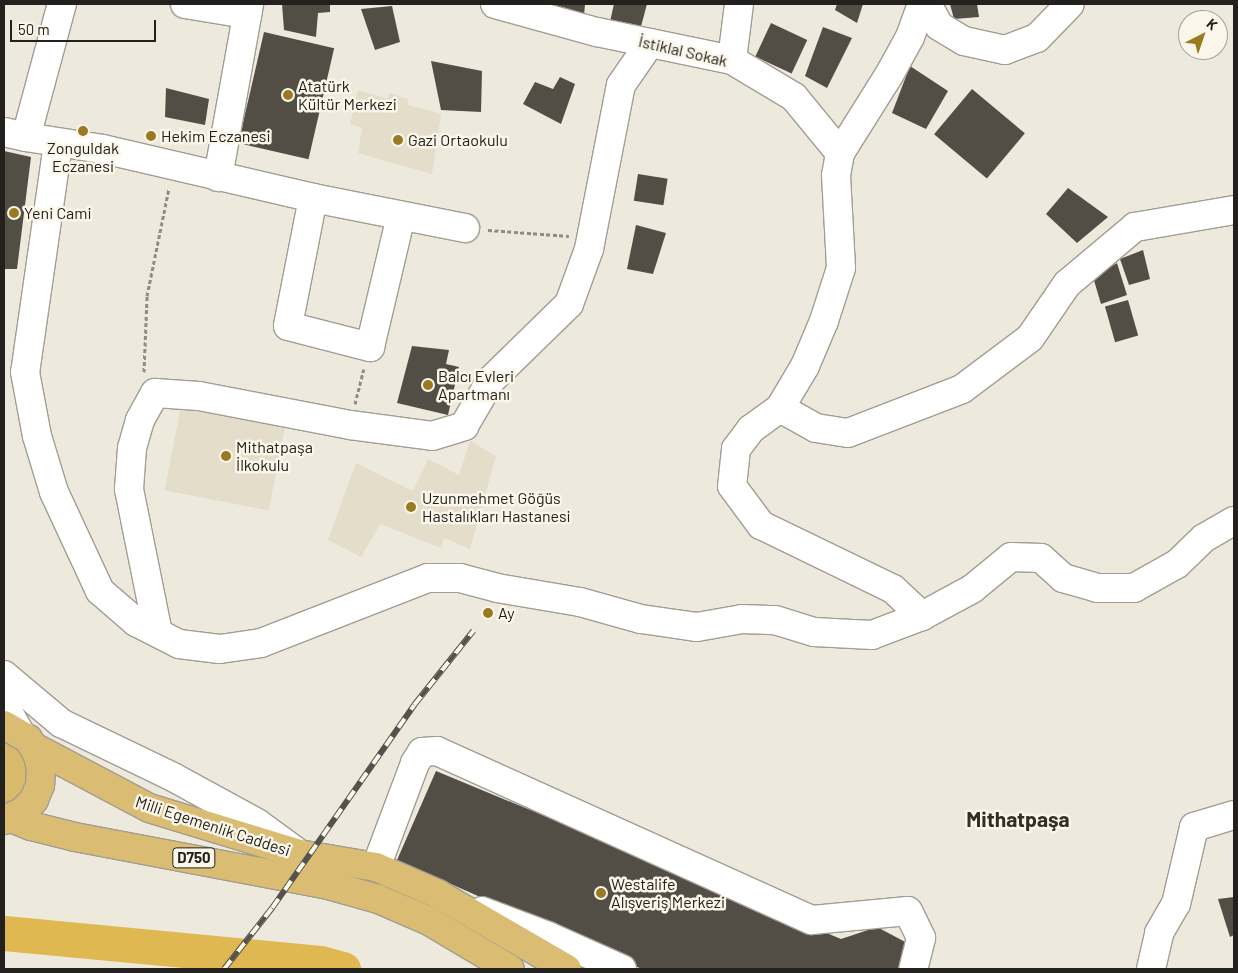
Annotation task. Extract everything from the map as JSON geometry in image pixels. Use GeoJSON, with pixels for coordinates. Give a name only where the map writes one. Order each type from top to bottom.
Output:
{"type":"FeatureCollection","features":[{"type":"Feature","properties":{"kind":"highway","name":"Milli Egemenlik Caddesi"},"geometry":{"type":"LineString","coordinates":[[19,736],[149,808],[299,854],[345,859],[376,867]]}},
{"type":"Feature","properties":{"kind":"highway","name":"D750"},"geometry":{"type":"LineString","coordinates":[[6,820],[34,800],[40,785],[41,768],[19,736]]}},
{"type":"Feature","properties":{"kind":"highway","name":"D750"},"geometry":{"type":"LineString","coordinates":[[6,820],[75,837],[328,885],[378,899],[429,921],[510,969]]}},
{"type":"Feature","properties":{"kind":"highway","name":"D750"},"geometry":{"type":"LineString","coordinates":[[376,867],[438,894],[567,969]]}},
{"type":"Feature","properties":{"kind":"street"},"geometry":{"type":"LineString","coordinates":[[62,4],[15,134],[58,144],[104,149],[313,198],[465,228]]}},
{"type":"Feature","properties":{"kind":"street"},"geometry":{"type":"LineString","coordinates":[[185,4],[248,9],[218,177]]}},
{"type":"Feature","properties":{"kind":"street","name":"İstiklal Sokak"},"geometry":{"type":"LineString","coordinates":[[495,4],[650,43],[732,60],[794,97],[840,152]]}},
{"type":"Feature","properties":{"kind":"street"},"geometry":{"type":"LineString","coordinates":[[732,60],[739,4]]}},
{"type":"Feature","properties":{"kind":"street"},"geometry":{"type":"LineString","coordinates":[[922,4],[910,37],[889,75],[840,152],[836,175],[841,268],[824,321],[805,366],[780,408],[751,429],[736,449],[732,486],[761,525],[893,589],[922,616]]}},
{"type":"Feature","properties":{"kind":"street"},"geometry":{"type":"LineString","coordinates":[[927,4],[939,26],[964,41],[1005,50],[1037,38],[1070,4]]}},
{"type":"Feature","properties":{"kind":"street"},"geometry":{"type":"LineString","coordinates":[[158,633],[129,488],[137,429],[155,393],[199,396],[350,425],[432,436],[464,426],[491,380],[569,304],[591,237],[621,85],[650,43]]}},
{"type":"Feature","properties":{"kind":"street"},"geometry":{"type":"LineString","coordinates":[[58,144],[25,372],[30,409],[54,492],[100,591],[136,622],[179,644],[220,649],[261,643],[428,578],[460,578],[496,588],[580,602],[641,620],[697,627],[742,619],[775,620],[814,632],[872,635],[922,616],[972,589],[1011,557],[1040,558],[1063,578],[1097,588],[1134,588],[1177,564],[1204,538],[1234,522]]}},
{"type":"Feature","properties":{"kind":"street"},"geometry":{"type":"LineString","coordinates":[[313,198],[288,326],[370,346],[401,216]]}},
{"type":"Feature","properties":{"kind":"street"},"geometry":{"type":"LineString","coordinates":[[780,408],[816,428],[848,433],[962,389],[1030,338],[1067,284],[1135,227],[1234,210]]}},
{"type":"Feature","properties":{"kind":"street"},"geometry":{"type":"LineString","coordinates":[[4,675],[61,723],[257,823],[299,854]]}},
{"type":"Feature","properties":{"kind":"street"},"geometry":{"type":"LineString","coordinates":[[4,705],[19,736]]}},
{"type":"Feature","properties":{"kind":"street"},"geometry":{"type":"LineString","coordinates":[[376,867],[415,763],[422,752],[437,751],[812,920],[908,911],[921,938],[912,969]]}},
{"type":"Feature","properties":{"kind":"street"},"geometry":{"type":"LineString","coordinates":[[1150,969],[1159,932],[1176,904],[1194,827],[1234,815]]}},
{"type":"Feature","properties":{"kind":"street"},"geometry":{"type":"LineString","coordinates":[[438,894],[548,936],[622,969]]}},
{"type":"Feature","properties":{"kind":"path"},"geometry":{"type":"LineString","coordinates":[[155,393],[144,382],[147,296],[173,166]]}},
{"type":"Feature","properties":{"kind":"path"},"geometry":{"type":"LineString","coordinates":[[465,228],[591,237]]}},
{"type":"Feature","properties":{"kind":"path"},"geometry":{"type":"LineString","coordinates":[[350,425],[370,346]]}},
{"type":"Feature","properties":{"kind":"shaded area","name":"Gazi Ortaokulu"},"geometry":{"type":"Polygon","coordinates":[[[358,90],[387,99],[390,93],[408,99],[408,105],[441,114],[432,174],[358,153],[362,128],[350,124],[358,90]]]}},
{"type":"Feature","properties":{"kind":"shaded area","name":"Mithatpaşa İlkokulu"},"geometry":{"type":"Polygon","coordinates":[[[182,401],[286,421],[269,511],[165,490],[182,401]]]}},
{"type":"Feature","properties":{"kind":"shaded area","name":"Uzunmehmet Göğüs Hastalıkları Hastanesi"},"geometry":{"type":"Polygon","coordinates":[[[470,441],[496,456],[470,549],[444,538],[441,548],[380,524],[361,557],[328,540],[356,463],[413,491],[428,459],[459,475],[470,441]]]}},
{"type":"Feature","properties":{"kind":"shaded area"},"geometry":{"type":"Polygon","coordinates":[[[4,729],[16,734],[36,785],[4,816],[4,729]]]}},
{"type":"Feature","properties":{"kind":"building"},"geometry":{"type":"Polygon","coordinates":[[[282,4],[330,4],[330,12],[318,13],[316,37],[284,30],[282,4]]]}},
{"type":"Feature","properties":{"kind":"building"},"geometry":{"type":"Polygon","coordinates":[[[539,4],[585,4],[584,16],[539,4]]]}},
{"type":"Feature","properties":{"kind":"building"},"geometry":{"type":"Polygon","coordinates":[[[614,4],[647,4],[639,34],[609,26],[614,4]]]}},
{"type":"Feature","properties":{"kind":"building"},"geometry":{"type":"Polygon","coordinates":[[[837,4],[863,4],[857,23],[835,10],[837,4]]]}},
{"type":"Feature","properties":{"kind":"building"},"geometry":{"type":"Polygon","coordinates":[[[950,4],[977,4],[979,17],[954,19],[950,4]]]}},
{"type":"Feature","properties":{"kind":"building"},"geometry":{"type":"Polygon","coordinates":[[[392,6],[400,42],[375,50],[361,9],[392,6]]]}},
{"type":"Feature","properties":{"kind":"building"},"geometry":{"type":"Polygon","coordinates":[[[771,23],[807,40],[792,73],[755,57],[771,23]]]}},
{"type":"Feature","properties":{"kind":"building"},"geometry":{"type":"Polygon","coordinates":[[[823,27],[852,38],[827,88],[805,76],[823,27]]]}},
{"type":"Feature","properties":{"kind":"building","name":"Atatürk Kültür Merkezi"},"geometry":{"type":"Polygon","coordinates":[[[264,32],[334,48],[309,159],[238,143],[264,32]]]}},
{"type":"Feature","properties":{"kind":"building"},"geometry":{"type":"Polygon","coordinates":[[[431,61],[482,71],[481,112],[441,110],[431,61]]]}},
{"type":"Feature","properties":{"kind":"building"},"geometry":{"type":"Polygon","coordinates":[[[910,66],[948,91],[926,129],[892,113],[910,66]]]}},
{"type":"Feature","properties":{"kind":"building"},"geometry":{"type":"Polygon","coordinates":[[[560,77],[575,84],[561,124],[523,104],[535,82],[553,89],[560,77]]]}},
{"type":"Feature","properties":{"kind":"building"},"geometry":{"type":"Polygon","coordinates":[[[166,88],[209,99],[205,125],[165,117],[166,88]]]}},
{"type":"Feature","properties":{"kind":"building"},"geometry":{"type":"Polygon","coordinates":[[[972,89],[1025,133],[987,179],[934,134],[972,89]]]}},
{"type":"Feature","properties":{"kind":"building","name":"Yeni Cami"},"geometry":{"type":"Polygon","coordinates":[[[4,151],[31,157],[17,269],[4,269],[4,151]]]}},
{"type":"Feature","properties":{"kind":"building"},"geometry":{"type":"Polygon","coordinates":[[[638,174],[668,179],[663,205],[634,201],[638,174]]]}},
{"type":"Feature","properties":{"kind":"building"},"geometry":{"type":"Polygon","coordinates":[[[1068,188],[1108,217],[1077,243],[1046,214],[1068,188]]]}},
{"type":"Feature","properties":{"kind":"building"},"geometry":{"type":"Polygon","coordinates":[[[636,225],[666,233],[653,274],[627,269],[636,225]]]}},
{"type":"Feature","properties":{"kind":"building"},"geometry":{"type":"Polygon","coordinates":[[[1143,250],[1150,279],[1129,285],[1120,259],[1143,250]]]}},
{"type":"Feature","properties":{"kind":"building"},"geometry":{"type":"Polygon","coordinates":[[[1117,263],[1127,295],[1101,304],[1093,277],[1117,263]]]}},
{"type":"Feature","properties":{"kind":"building"},"geometry":{"type":"Polygon","coordinates":[[[1128,300],[1138,336],[1115,342],[1105,307],[1128,300]]]}},
{"type":"Feature","properties":{"kind":"building","name":"Balcı Evleri Apartmanı"},"geometry":{"type":"Polygon","coordinates":[[[412,346],[449,350],[446,364],[459,367],[448,415],[397,403],[412,346]]]}},
{"type":"Feature","properties":{"kind":"building","name":"Westalife Alışveriş Merkezi"},"geometry":{"type":"Polygon","coordinates":[[[436,771],[841,939],[877,927],[909,944],[901,969],[642,969],[397,860],[436,771]]]}},
{"type":"Feature","properties":{"kind":"building"},"geometry":{"type":"Polygon","coordinates":[[[1234,897],[1234,935],[1230,937],[1218,899],[1234,897]]]}},
{"type":"Feature","properties":{"kind":"waterway"},"geometry":{"type":"LineString","coordinates":[[4,933],[320,963],[343,969]]}},
{"type":"Feature","properties":{"kind":"railway"},"geometry":{"type":"LineString","coordinates":[[224,969],[272,908],[414,705],[473,631]]}},
{"type":"Feature","properties":{"kind":"place","name":"Atatürk Kültür Merkezi"},"geometry":{"type":"Point","coordinates":[288,95]}},
{"type":"Feature","properties":{"kind":"place","name":"Zonguldak Eczanesi"},"geometry":{"type":"Point","coordinates":[83,131]}},
{"type":"Feature","properties":{"kind":"place","name":"Hekim Eczanesi"},"geometry":{"type":"Point","coordinates":[151,136]}},
{"type":"Feature","properties":{"kind":"place","name":"Gazi Ortaokulu"},"geometry":{"type":"Point","coordinates":[398,140]}},
{"type":"Feature","properties":{"kind":"place","name":"Yeni Cami"},"geometry":{"type":"Point","coordinates":[14,213]}},
{"type":"Feature","properties":{"kind":"place","name":"Balcı Evleri Apartmanı"},"geometry":{"type":"Point","coordinates":[428,385]}},
{"type":"Feature","properties":{"kind":"place","name":"Mithatpaşa İlkokulu"},"geometry":{"type":"Point","coordinates":[226,456]}},
{"type":"Feature","properties":{"kind":"place","name":"Uzunmehmet Göğüs Hastalıkları Hastanesi"},"geometry":{"type":"Point","coordinates":[411,507]}},
{"type":"Feature","properties":{"kind":"place","name":"Ay"},"geometry":{"type":"Point","coordinates":[488,613]}},
{"type":"Feature","properties":{"kind":"place","name":"Westalife Alışveriş Merkezi"},"geometry":{"type":"Point","coordinates":[601,893]}},
{"type":"Feature","properties":{"kind":"district","name":"Mithatpaşa"},"geometry":{"type":"Point","coordinates":[1018,819]}}]}
